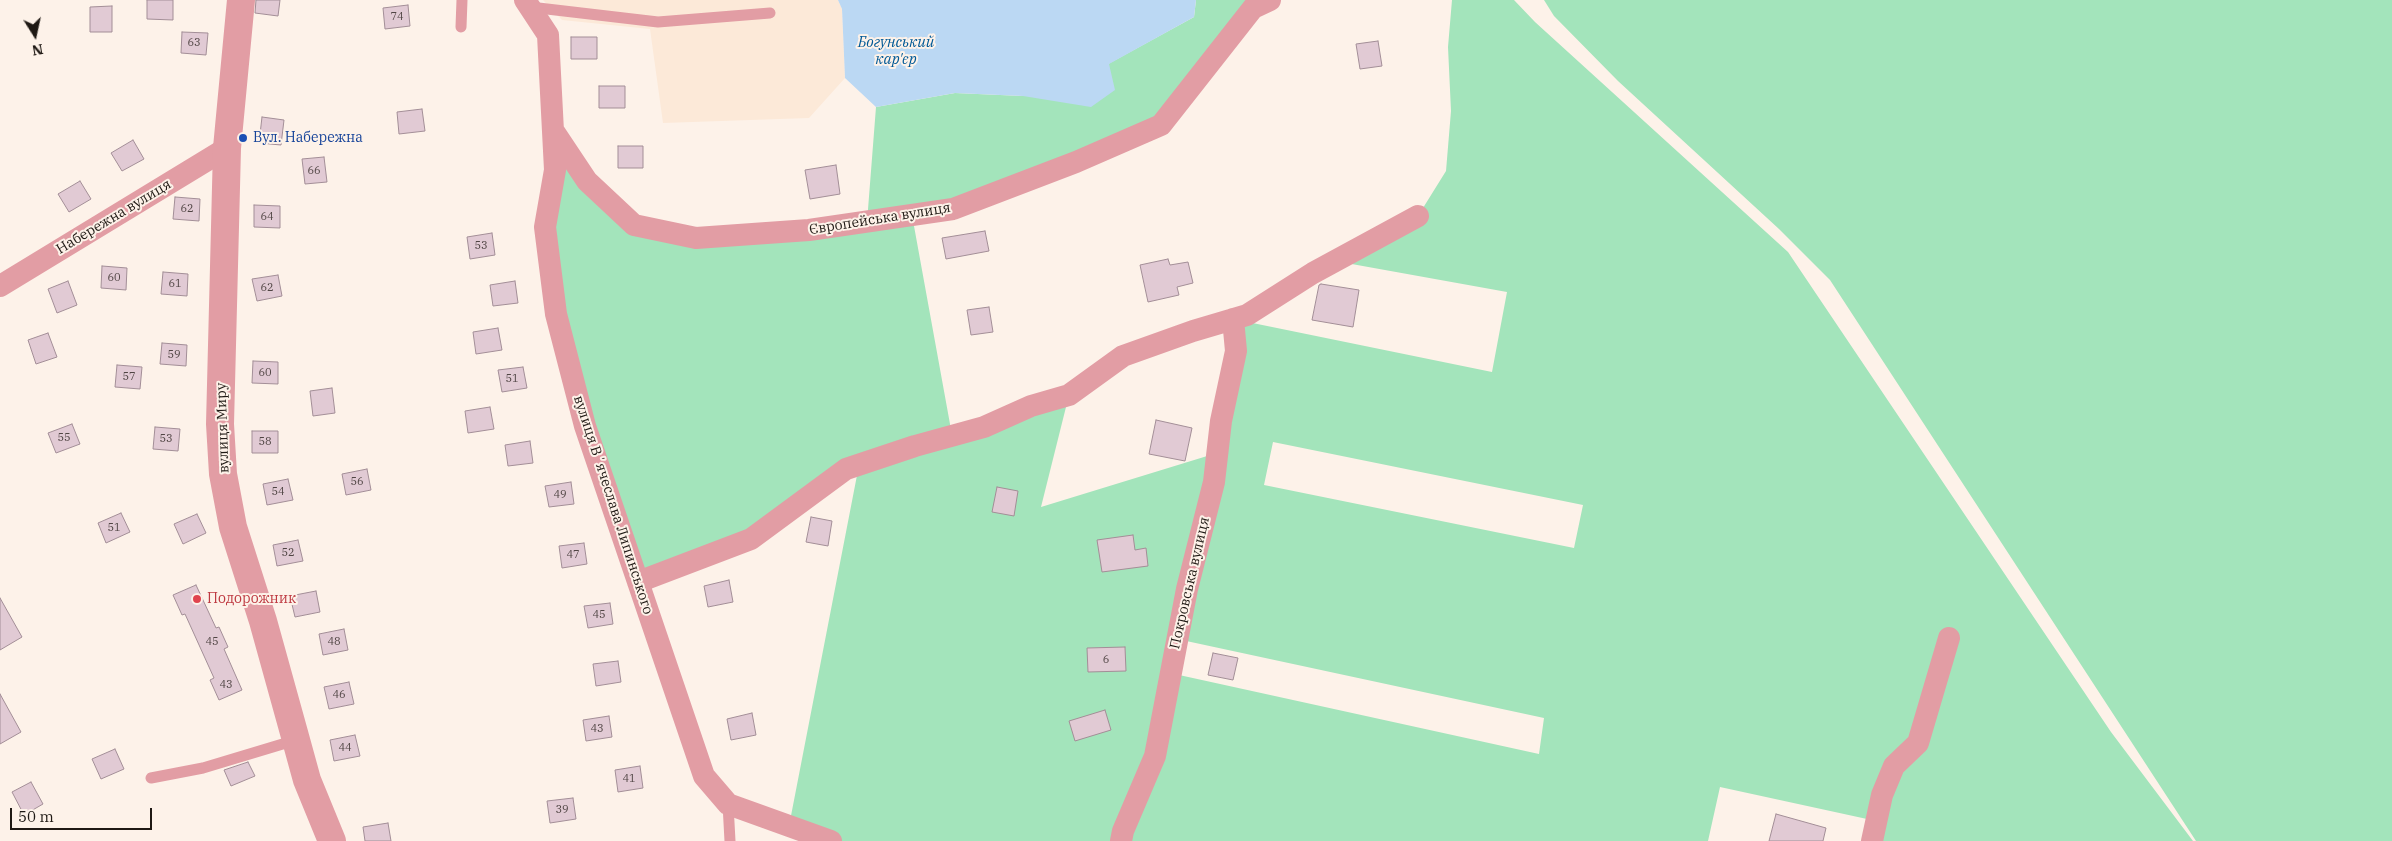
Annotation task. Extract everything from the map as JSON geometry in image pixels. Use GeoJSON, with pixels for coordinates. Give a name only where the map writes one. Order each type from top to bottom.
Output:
{"type":"FeatureCollection","features":[{"type":"Feature","properties":{"kind":"street","name":"вулиця Миру"},"geometry":{"type":"LineString","coordinates":[[241,0],[227,148],[220,424],[224,474],[234,527],[263,621],[296,740],[308,780],[332,841]]}},
{"type":"Feature","properties":{"kind":"street","name":"Європейська вулиця"},"geometry":{"type":"LineString","coordinates":[[553,129],[587,181],[634,224],[696,238],[809,230],[953,209],[1076,162],[1161,125],[1252,8],[1270,0]]}},
{"type":"Feature","properties":{"kind":"street","name":"вулиця Вʼячеслава Липинського"},"geometry":{"type":"LineString","coordinates":[[528,4],[548,35],[555,170],[544,227],[556,314],[585,426],[704,776],[728,804],[831,841]]}},
{"type":"Feature","properties":{"kind":"street","name":"Набережна вулиця"},"geometry":{"type":"LineString","coordinates":[[0,286],[227,148]]}},
{"type":"Feature","properties":{"kind":"street"},"geometry":{"type":"LineString","coordinates":[[638,582],[751,539],[846,469],[915,446],[984,427],[1031,406],[1069,394],[1123,356],[1246,315],[1313,273],[1418,216]]}},
{"type":"Feature","properties":{"kind":"street","name":"Покровська вулиця"},"geometry":{"type":"LineString","coordinates":[[1121,841],[1123,831],[1155,756],[1187,589],[1214,482],[1221,421],[1236,351],[1233,319]]}},
{"type":"Feature","properties":{"kind":"street"},"geometry":{"type":"LineString","coordinates":[[1872,841],[1882,795],[1894,766],[1918,743],[1949,638]]}},
{"type":"Feature","properties":{"kind":"lane"},"geometry":{"type":"LineString","coordinates":[[461,27],[462,0]]}},
{"type":"Feature","properties":{"kind":"lane"},"geometry":{"type":"LineString","coordinates":[[528,4],[658,22],[770,13]]}},
{"type":"Feature","properties":{"kind":"lane"},"geometry":{"type":"LineString","coordinates":[[151,778],[203,768],[296,740]]}},
{"type":"Feature","properties":{"kind":"lane"},"geometry":{"type":"LineString","coordinates":[[728,804],[730,841]]}},
{"type":"Feature","properties":{"kind":"shaded area"},"geometry":{"type":"Polygon","coordinates":[[[543,0],[838,0],[842,9],[845,78],[809,118],[663,123],[650,29],[562,20],[543,0]]]}},
{"type":"Feature","properties":{"kind":"green space"},"geometry":{"type":"Polygon","coordinates":[[[1196,0],[1270,0],[1161,125],[912,215],[952,435],[1069,395],[1041,507],[1217,453],[1233,319],[1492,372],[1507,292],[1335,261],[1418,216],[1446,171],[1451,111],[1448,47],[1452,0],[1514,0],[1535,22],[1788,252],[2111,732],[2193,841],[1863,841],[1867,819],[1720,787],[1708,841],[831,841],[789,826],[859,465],[751,539],[638,582],[556,314],[553,129],[634,225],[696,238],[867,222],[876,107],[955,93],[1023,96],[1108,64],[1194,17],[1196,0]],[[1273,442],[1264,485],[1574,548],[1583,505],[1273,442]],[[1177,639],[1170,673],[1539,754],[1544,718],[1177,639]]]}},
{"type":"Feature","properties":{"kind":"green space"},"geometry":{"type":"Polygon","coordinates":[[[1544,0],[2392,0],[2392,841],[2196,841],[1830,280],[1779,229],[1618,81],[1554,16],[1544,0]]]}},
{"type":"Feature","properties":{"kind":"water","name":"Богунський кар'єр"},"geometry":{"type":"Polygon","coordinates":[[[838,0],[1196,0],[1194,17],[1109,64],[1115,90],[1091,107],[1023,96],[955,93],[876,107],[845,78],[842,9],[838,0]]]}},
{"type":"Feature","properties":{"kind":"building"},"geometry":{"type":"Polygon","coordinates":[[[147,0],[173,0],[173,20],[147,19],[147,0]]]}},
{"type":"Feature","properties":{"kind":"building"},"geometry":{"type":"Polygon","coordinates":[[[256,0],[280,0],[278,16],[255,13],[256,0]]]}},
{"type":"Feature","properties":{"kind":"building"},"geometry":{"type":"Polygon","coordinates":[[[408,5],[410,26],[385,29],[383,8],[408,5]]]}},
{"type":"Feature","properties":{"kind":"building"},"geometry":{"type":"Polygon","coordinates":[[[112,6],[112,32],[90,32],[90,7],[112,6]]]}},
{"type":"Feature","properties":{"kind":"building"},"geometry":{"type":"Polygon","coordinates":[[[182,32],[208,33],[206,55],[181,53],[182,32]]]}},
{"type":"Feature","properties":{"kind":"building"},"geometry":{"type":"Polygon","coordinates":[[[571,37],[597,37],[597,59],[571,59],[571,37]]]}},
{"type":"Feature","properties":{"kind":"building"},"geometry":{"type":"Polygon","coordinates":[[[1378,41],[1382,66],[1360,69],[1356,44],[1378,41]]]}},
{"type":"Feature","properties":{"kind":"building"},"geometry":{"type":"Polygon","coordinates":[[[599,86],[625,86],[625,108],[599,108],[599,86]]]}},
{"type":"Feature","properties":{"kind":"building"},"geometry":{"type":"Polygon","coordinates":[[[422,109],[425,131],[399,134],[397,112],[422,109]]]}},
{"type":"Feature","properties":{"kind":"building"},"geometry":{"type":"Polygon","coordinates":[[[262,117],[284,120],[281,145],[259,143],[262,117]]]}},
{"type":"Feature","properties":{"kind":"building"},"geometry":{"type":"Polygon","coordinates":[[[133,140],[144,159],[122,171],[111,153],[133,140]]]}},
{"type":"Feature","properties":{"kind":"building"},"geometry":{"type":"Polygon","coordinates":[[[618,146],[643,146],[643,168],[618,168],[618,146]]]}},
{"type":"Feature","properties":{"kind":"building"},"geometry":{"type":"Polygon","coordinates":[[[324,157],[327,182],[305,184],[302,159],[324,157]]]}},
{"type":"Feature","properties":{"kind":"building"},"geometry":{"type":"Polygon","coordinates":[[[836,165],[840,194],[810,199],[805,170],[836,165]]]}},
{"type":"Feature","properties":{"kind":"building"},"geometry":{"type":"Polygon","coordinates":[[[80,181],[91,199],[69,212],[58,194],[80,181]]]}},
{"type":"Feature","properties":{"kind":"building"},"geometry":{"type":"Polygon","coordinates":[[[175,197],[200,199],[199,221],[173,219],[175,197]]]}},
{"type":"Feature","properties":{"kind":"building"},"geometry":{"type":"Polygon","coordinates":[[[254,205],[280,206],[280,228],[254,227],[254,205]]]}},
{"type":"Feature","properties":{"kind":"building"},"geometry":{"type":"Polygon","coordinates":[[[985,231],[989,251],[946,259],[942,238],[985,231]]]}},
{"type":"Feature","properties":{"kind":"building"},"geometry":{"type":"Polygon","coordinates":[[[492,233],[495,255],[470,259],[467,237],[492,233]]]}},
{"type":"Feature","properties":{"kind":"building"},"geometry":{"type":"Polygon","coordinates":[[[1168,259],[1170,265],[1188,262],[1193,283],[1177,287],[1179,295],[1148,302],[1140,265],[1168,259]]]}},
{"type":"Feature","properties":{"kind":"building"},"geometry":{"type":"Polygon","coordinates":[[[102,266],[127,268],[126,290],[101,288],[102,266]]]}},
{"type":"Feature","properties":{"kind":"building"},"geometry":{"type":"Polygon","coordinates":[[[163,272],[188,274],[187,296],[161,294],[163,272]]]}},
{"type":"Feature","properties":{"kind":"building"},"geometry":{"type":"Polygon","coordinates":[[[278,275],[282,296],[257,301],[252,279],[278,275]]]}},
{"type":"Feature","properties":{"kind":"building"},"geometry":{"type":"Polygon","coordinates":[[[68,281],[77,305],[57,313],[48,289],[68,281]]]}},
{"type":"Feature","properties":{"kind":"building"},"geometry":{"type":"Polygon","coordinates":[[[515,281],[518,303],[493,306],[490,285],[515,281]]]}},
{"type":"Feature","properties":{"kind":"building"},"geometry":{"type":"Polygon","coordinates":[[[1319,285],[1359,290],[1353,327],[1312,320],[1319,285]]]}},
{"type":"Feature","properties":{"kind":"building"},"geometry":{"type":"Polygon","coordinates":[[[989,307],[993,332],[971,335],[967,310],[989,307]]]}},
{"type":"Feature","properties":{"kind":"building"},"geometry":{"type":"Polygon","coordinates":[[[498,328],[502,350],[476,354],[473,332],[498,328]]]}},
{"type":"Feature","properties":{"kind":"building"},"geometry":{"type":"Polygon","coordinates":[[[48,333],[57,357],[36,364],[28,340],[48,333]]]}},
{"type":"Feature","properties":{"kind":"building"},"geometry":{"type":"Polygon","coordinates":[[[162,343],[187,345],[186,366],[160,364],[162,343]]]}},
{"type":"Feature","properties":{"kind":"building"},"geometry":{"type":"Polygon","coordinates":[[[253,361],[278,362],[278,384],[252,383],[253,361]]]}},
{"type":"Feature","properties":{"kind":"building"},"geometry":{"type":"Polygon","coordinates":[[[117,365],[142,367],[140,389],[115,387],[117,365]]]}},
{"type":"Feature","properties":{"kind":"building"},"geometry":{"type":"Polygon","coordinates":[[[523,367],[527,388],[502,392],[498,370],[523,367]]]}},
{"type":"Feature","properties":{"kind":"building"},"geometry":{"type":"Polygon","coordinates":[[[332,388],[335,413],[313,416],[310,391],[332,388]]]}},
{"type":"Feature","properties":{"kind":"building"},"geometry":{"type":"Polygon","coordinates":[[[490,407],[494,429],[468,433],[465,411],[490,407]]]}},
{"type":"Feature","properties":{"kind":"building"},"geometry":{"type":"Polygon","coordinates":[[[1156,420],[1192,428],[1185,461],[1149,454],[1156,420]]]}},
{"type":"Feature","properties":{"kind":"building"},"geometry":{"type":"Polygon","coordinates":[[[72,424],[80,444],[56,453],[48,433],[72,424]]]}},
{"type":"Feature","properties":{"kind":"building"},"geometry":{"type":"Polygon","coordinates":[[[155,427],[180,429],[178,451],[153,449],[155,427]]]}},
{"type":"Feature","properties":{"kind":"building"},"geometry":{"type":"Polygon","coordinates":[[[252,431],[278,431],[278,453],[252,453],[252,431]]]}},
{"type":"Feature","properties":{"kind":"building"},"geometry":{"type":"Polygon","coordinates":[[[530,441],[533,463],[508,466],[505,445],[530,441]]]}},
{"type":"Feature","properties":{"kind":"building"},"geometry":{"type":"Polygon","coordinates":[[[367,469],[371,490],[346,495],[342,474],[367,469]]]}},
{"type":"Feature","properties":{"kind":"building"},"geometry":{"type":"Polygon","coordinates":[[[288,479],[293,500],[267,505],[263,484],[288,479]]]}},
{"type":"Feature","properties":{"kind":"building"},"geometry":{"type":"Polygon","coordinates":[[[571,482],[574,504],[549,507],[545,486],[571,482]]]}},
{"type":"Feature","properties":{"kind":"building"},"geometry":{"type":"Polygon","coordinates":[[[997,487],[1018,491],[1014,516],[992,512],[997,487]]]}},
{"type":"Feature","properties":{"kind":"building"},"geometry":{"type":"Polygon","coordinates":[[[121,513],[130,532],[106,543],[98,523],[121,513]]]}},
{"type":"Feature","properties":{"kind":"building"},"geometry":{"type":"Polygon","coordinates":[[[197,514],[206,533],[183,544],[174,524],[197,514]]]}},
{"type":"Feature","properties":{"kind":"building"},"geometry":{"type":"Polygon","coordinates":[[[811,517],[832,521],[828,546],[806,542],[811,517]]]}},
{"type":"Feature","properties":{"kind":"building"},"geometry":{"type":"Polygon","coordinates":[[[1133,535],[1135,550],[1146,548],[1148,566],[1102,572],[1097,540],[1133,535]]]}},
{"type":"Feature","properties":{"kind":"building"},"geometry":{"type":"Polygon","coordinates":[[[298,540],[303,561],[277,566],[273,545],[298,540]]]}},
{"type":"Feature","properties":{"kind":"building"},"geometry":{"type":"Polygon","coordinates":[[[584,543],[587,564],[562,568],[559,546],[584,543]]]}},
{"type":"Feature","properties":{"kind":"building"},"geometry":{"type":"Polygon","coordinates":[[[729,580],[733,602],[708,607],[704,586],[729,580]]]}},
{"type":"Feature","properties":{"kind":"building"},"geometry":{"type":"Polygon","coordinates":[[[196,585],[216,628],[219,627],[228,647],[224,649],[242,690],[219,700],[210,680],[214,678],[185,614],[182,615],[173,595],[196,585]]]}},
{"type":"Feature","properties":{"kind":"building"},"geometry":{"type":"Polygon","coordinates":[[[316,591],[320,612],[295,617],[290,596],[316,591]]]}},
{"type":"Feature","properties":{"kind":"building"},"geometry":{"type":"Polygon","coordinates":[[[0,598],[22,637],[0,650],[0,598]]]}},
{"type":"Feature","properties":{"kind":"building"},"geometry":{"type":"Polygon","coordinates":[[[610,603],[613,624],[588,628],[584,606],[610,603]]]}},
{"type":"Feature","properties":{"kind":"building"},"geometry":{"type":"Polygon","coordinates":[[[344,629],[348,650],[323,655],[319,634],[344,629]]]}},
{"type":"Feature","properties":{"kind":"building"},"geometry":{"type":"Polygon","coordinates":[[[1125,647],[1126,671],[1088,672],[1087,648],[1125,647]]]}},
{"type":"Feature","properties":{"kind":"building"},"geometry":{"type":"Polygon","coordinates":[[[1213,653],[1238,658],[1233,680],[1208,675],[1213,653]]]}},
{"type":"Feature","properties":{"kind":"building"},"geometry":{"type":"Polygon","coordinates":[[[618,661],[621,682],[596,686],[593,664],[618,661]]]}},
{"type":"Feature","properties":{"kind":"building"},"geometry":{"type":"Polygon","coordinates":[[[349,682],[354,704],[329,709],[324,687],[349,682]]]}},
{"type":"Feature","properties":{"kind":"building"},"geometry":{"type":"Polygon","coordinates":[[[0,694],[21,732],[0,744],[0,694]]]}},
{"type":"Feature","properties":{"kind":"building"},"geometry":{"type":"Polygon","coordinates":[[[1105,710],[1111,730],[1075,741],[1069,721],[1105,710]]]}},
{"type":"Feature","properties":{"kind":"building"},"geometry":{"type":"Polygon","coordinates":[[[752,713],[756,735],[731,740],[727,719],[752,713]]]}},
{"type":"Feature","properties":{"kind":"building"},"geometry":{"type":"Polygon","coordinates":[[[609,716],[612,737],[586,741],[583,720],[609,716]]]}},
{"type":"Feature","properties":{"kind":"building"},"geometry":{"type":"Polygon","coordinates":[[[355,735],[360,756],[334,761],[330,740],[355,735]]]}},
{"type":"Feature","properties":{"kind":"building"},"geometry":{"type":"Polygon","coordinates":[[[115,749],[124,769],[101,779],[92,759],[115,749]]]}},
{"type":"Feature","properties":{"kind":"building"},"geometry":{"type":"Polygon","coordinates":[[[248,762],[255,776],[231,786],[224,770],[248,762]]]}},
{"type":"Feature","properties":{"kind":"building"},"geometry":{"type":"Polygon","coordinates":[[[640,766],[643,788],[618,792],[615,770],[640,766]]]}},
{"type":"Feature","properties":{"kind":"building"},"geometry":{"type":"Polygon","coordinates":[[[31,782],[43,804],[24,815],[12,792],[31,782]]]}},
{"type":"Feature","properties":{"kind":"building"},"geometry":{"type":"Polygon","coordinates":[[[573,798],[576,819],[550,823],[547,801],[573,798]]]}},
{"type":"Feature","properties":{"kind":"building"},"geometry":{"type":"Polygon","coordinates":[[[1776,814],[1826,828],[1823,841],[1769,841],[1776,814]]]}},
{"type":"Feature","properties":{"kind":"building"},"geometry":{"type":"Polygon","coordinates":[[[388,823],[391,841],[365,841],[363,827],[388,823]]]}},
{"type":"Feature","properties":{"kind":"place","name":"Вул. Набережна"},"geometry":{"type":"Point","coordinates":[243,138]}},
{"type":"Feature","properties":{"kind":"place","name":"Подорожник"},"geometry":{"type":"Point","coordinates":[197,599]}}]}
